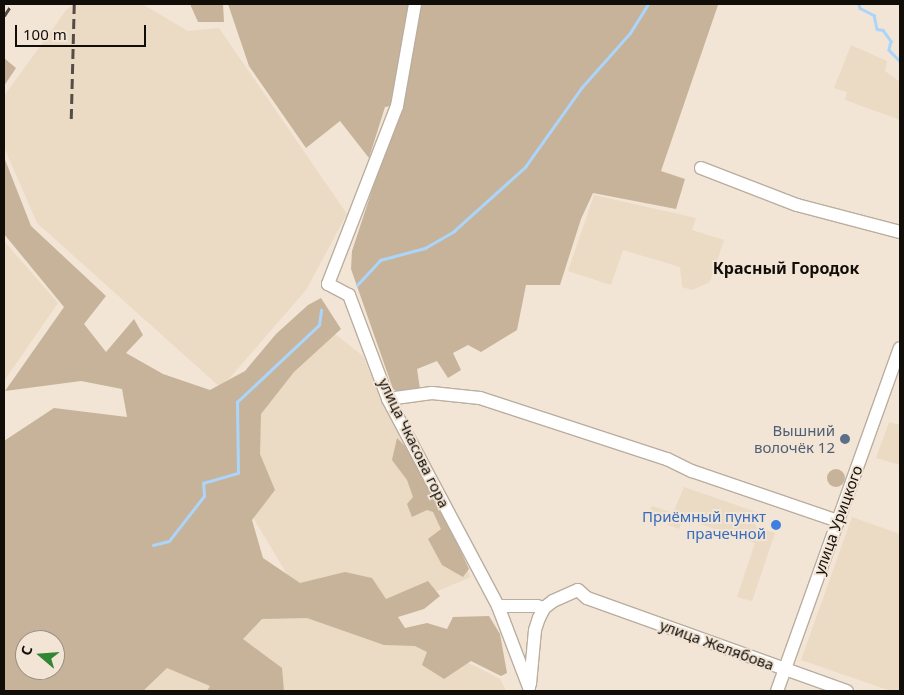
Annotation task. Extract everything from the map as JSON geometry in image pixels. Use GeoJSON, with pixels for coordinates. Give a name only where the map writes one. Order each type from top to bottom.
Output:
{"type":"FeatureCollection","features":[{"type":"Feature","properties":{"kind":"street","name":"улица Чкасова гора"},"geometry":{"type":"LineString","coordinates":[[415,4],[397,106],[328,284],[349,295],[388,399],[498,606],[529,689]]}},
{"type":"Feature","properties":{"kind":"street"},"geometry":{"type":"LineString","coordinates":[[701,168],[797,205],[900,232]]}},
{"type":"Feature","properties":{"kind":"street","name":"улица Урицкого"},"geometry":{"type":"LineString","coordinates":[[777,691],[900,348]]}},
{"type":"Feature","properties":{"kind":"street"},"geometry":{"type":"LineString","coordinates":[[388,399],[432,393],[480,398],[667,459],[692,471],[838,521]]}},
{"type":"Feature","properties":{"kind":"street","name":"улица Желябова"},"geometry":{"type":"LineString","coordinates":[[544,608],[565,594],[578,590],[587,598],[847,691]]}},
{"type":"Feature","properties":{"kind":"street"},"geometry":{"type":"LineString","coordinates":[[498,606],[537,606],[544,608],[535,630],[529,689]]}},
{"type":"Feature","properties":{"kind":"shaded area"},"geometry":{"type":"Polygon","coordinates":[[[74,4],[142,4],[188,31],[219,28],[347,214],[306,290],[221,388],[37,223],[4,147],[4,96],[67,9],[74,4]]]}},
{"type":"Feature","properties":{"kind":"shaded area"},"geometry":{"type":"Polygon","coordinates":[[[190,4],[223,4],[224,22],[198,22],[190,4]]]}},
{"type":"Feature","properties":{"kind":"shaded area"},"geometry":{"type":"Polygon","coordinates":[[[228,4],[412,4],[391,106],[385,107],[369,158],[340,121],[306,148],[249,66],[228,4]]]}},
{"type":"Feature","properties":{"kind":"shaded area"},"geometry":{"type":"Polygon","coordinates":[[[422,4],[729,4],[718,5],[661,171],[685,179],[676,209],[593,193],[581,219],[560,285],[526,285],[517,330],[481,352],[468,345],[453,353],[461,370],[448,378],[437,361],[417,369],[420,389],[398,392],[393,389],[351,269],[352,251],[379,169],[402,112],[422,4]]]}},
{"type":"Feature","properties":{"kind":"shaded area"},"geometry":{"type":"Polygon","coordinates":[[[851,45],[887,61],[885,71],[900,82],[900,120],[845,100],[847,92],[834,88],[851,45]]]}},
{"type":"Feature","properties":{"kind":"shaded area"},"geometry":{"type":"Polygon","coordinates":[[[4,58],[16,68],[4,86],[4,58]]]}},
{"type":"Feature","properties":{"kind":"shaded area"},"geometry":{"type":"Polygon","coordinates":[[[4,157],[31,226],[106,296],[84,324],[106,352],[134,319],[143,335],[126,353],[163,374],[210,390],[245,371],[276,334],[308,305],[321,298],[341,329],[294,372],[261,414],[260,454],[275,490],[252,520],[263,558],[300,583],[345,572],[372,578],[386,599],[428,581],[440,596],[424,609],[398,617],[405,628],[427,623],[447,629],[453,617],[489,616],[500,634],[507,673],[501,676],[471,661],[444,679],[422,665],[427,652],[415,646],[384,645],[307,618],[262,619],[243,639],[282,668],[284,691],[207,691],[210,686],[167,668],[143,691],[4,691],[4,441],[54,408],[127,417],[122,389],[81,381],[5,391],[64,307],[4,234],[4,157]]]}},
{"type":"Feature","properties":{"kind":"shaded area"},"geometry":{"type":"Polygon","coordinates":[[[594,195],[696,218],[692,230],[724,240],[710,282],[692,290],[682,287],[680,267],[623,250],[611,285],[568,271],[594,195]]]}},
{"type":"Feature","properties":{"kind":"shaded area"},"geometry":{"type":"Polygon","coordinates":[[[4,241],[58,303],[4,381],[4,241]]]}},
{"type":"Feature","properties":{"kind":"shaded area"},"geometry":{"type":"Polygon","coordinates":[[[330,330],[363,356],[383,404],[471,577],[392,610],[296,589],[246,506],[249,412],[330,330]]]}},
{"type":"Feature","properties":{"kind":"shaded area"},"geometry":{"type":"Polygon","coordinates":[[[889,422],[900,425],[900,465],[876,458],[889,422]]]}},
{"type":"Feature","properties":{"kind":"shaded area"},"geometry":{"type":"Polygon","coordinates":[[[397,438],[411,452],[451,530],[469,569],[463,577],[442,565],[428,539],[441,529],[433,512],[427,510],[412,517],[407,504],[413,497],[407,480],[392,460],[397,438]]]}},
{"type":"Feature","properties":{"kind":"shaded area"},"geometry":{"type":"Polygon","coordinates":[[[836,469],[842,472],[845,478],[842,484],[836,487],[830,484],[827,478],[830,472],[836,469]]]}},
{"type":"Feature","properties":{"kind":"shaded area"},"geometry":{"type":"Polygon","coordinates":[[[684,487],[759,513],[755,526],[775,533],[752,601],[737,597],[755,543],[683,518],[679,529],[648,517],[652,506],[673,513],[684,487]]]}},
{"type":"Feature","properties":{"kind":"shaded area"},"geometry":{"type":"Polygon","coordinates":[[[852,517],[900,534],[900,691],[891,691],[801,660],[852,517]]]}},
{"type":"Feature","properties":{"kind":"shaded area"},"geometry":{"type":"Polygon","coordinates":[[[305,608],[473,665],[500,679],[506,691],[134,691],[157,663],[254,612],[305,608]]]}},
{"type":"Feature","properties":{"kind":"waterway"},"geometry":{"type":"LineString","coordinates":[[357,285],[380,260],[425,248],[454,231],[525,167],[582,87],[630,33],[648,4]]}},
{"type":"Feature","properties":{"kind":"waterway"},"geometry":{"type":"LineString","coordinates":[[859,4],[860,8],[874,15],[877,29],[883,30],[891,41],[889,50],[900,61]]}},
{"type":"Feature","properties":{"kind":"waterway"},"geometry":{"type":"LineString","coordinates":[[153,545],[169,541],[204,496],[203,483],[238,473],[237,402],[319,325],[321,310]]}},
{"type":"Feature","properties":{"kind":"railway"},"geometry":{"type":"LineString","coordinates":[[4,16],[12,4]]}},
{"type":"Feature","properties":{"kind":"railway"},"geometry":{"type":"LineString","coordinates":[[71,119],[74,4]]}},
{"type":"Feature","properties":{"kind":"place","name":"Вышний волочёк 12"},"geometry":{"type":"Point","coordinates":[845,439]}},
{"type":"Feature","properties":{"kind":"place","name":"Приёмный пункт прачечной"},"geometry":{"type":"Point","coordinates":[776,525]}},
{"type":"Feature","properties":{"kind":"district","name":"Красный Городок"},"geometry":{"type":"Point","coordinates":[786,268]}}]}
